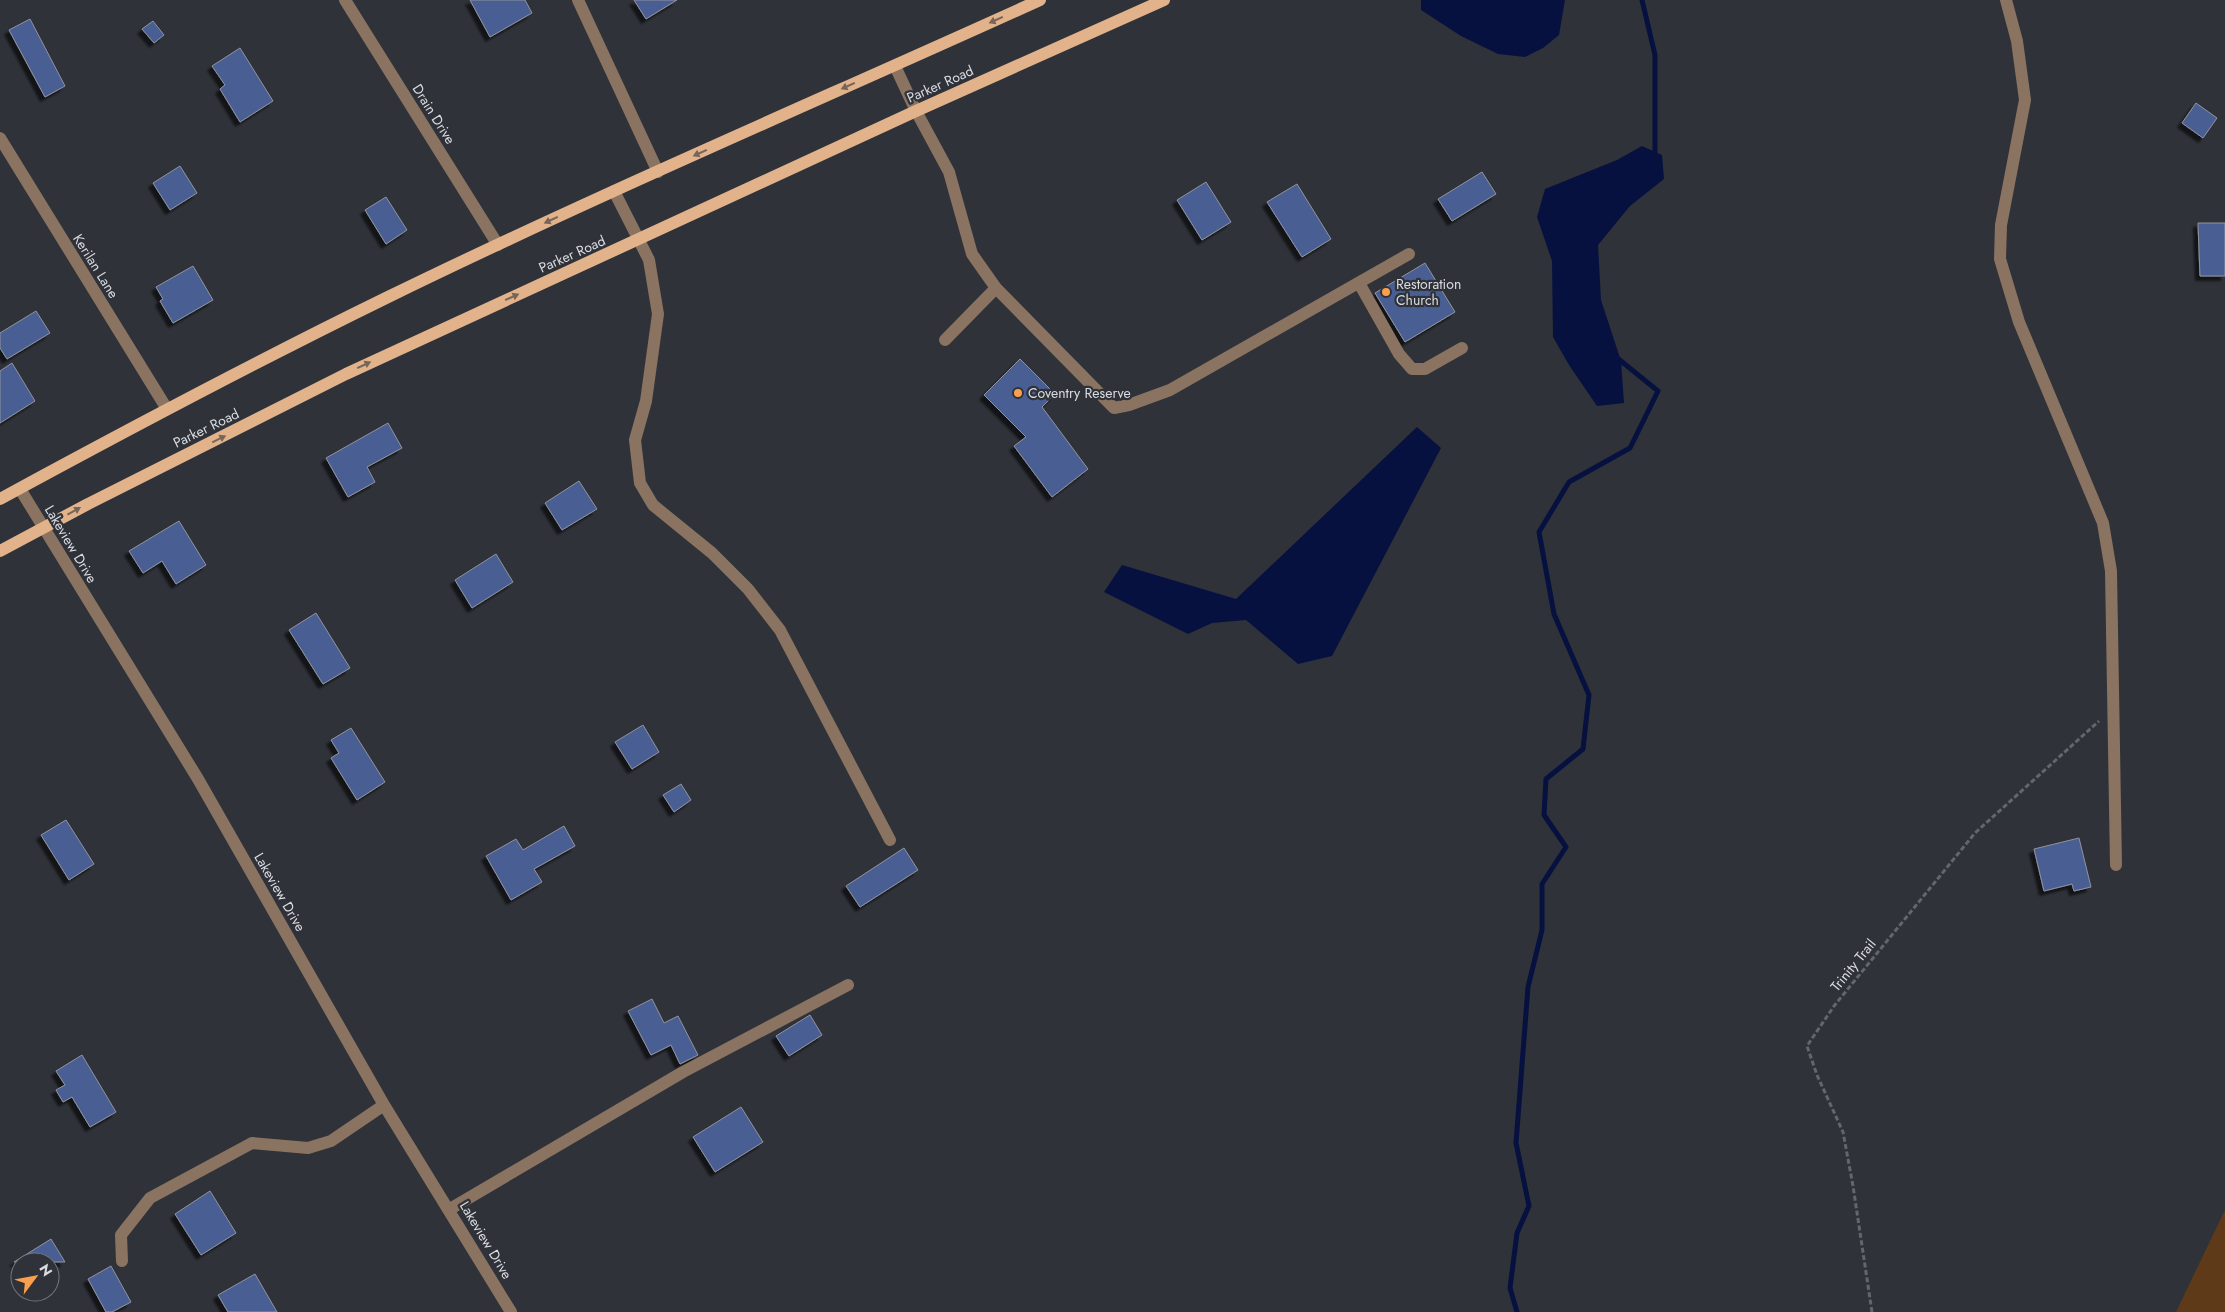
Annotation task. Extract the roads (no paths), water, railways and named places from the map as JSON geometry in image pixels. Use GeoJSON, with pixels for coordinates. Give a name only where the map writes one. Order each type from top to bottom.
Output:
{"type":"FeatureCollection","features":[{"type":"Feature","properties":{"kind":"main road"},"geometry":{"type":"LineString","coordinates":[[0,499],[167,409],[388,297],[498,244],[1040,0]]}},
{"type":"Feature","properties":{"kind":"main road","name":"Parker Road"},"geometry":{"type":"LineString","coordinates":[[0,551],[122,486],[346,374],[640,240],[916,111],[1164,0]]}},
{"type":"Feature","properties":{"kind":"street","name":"Drain Drive"},"geometry":{"type":"LineString","coordinates":[[345,0],[498,244]]}},
{"type":"Feature","properties":{"kind":"street"},"geometry":{"type":"LineString","coordinates":[[578,0],[658,172]]}},
{"type":"Feature","properties":{"kind":"street"},"geometry":{"type":"LineString","coordinates":[[2006,0],[2017,41],[2025,100],[2001,225],[2000,259],[2020,322],[2103,523],[2111,571],[2115,707],[2116,864]]}},
{"type":"Feature","properties":{"kind":"street"},"geometry":{"type":"LineString","coordinates":[[895,66],[916,111],[949,172],[972,254],[996,288],[1114,408],[1129,406],[1170,390],[1409,254]]}},
{"type":"Feature","properties":{"kind":"street","name":"Kerilan Lane"},"geometry":{"type":"LineString","coordinates":[[0,138],[167,409]]}},
{"type":"Feature","properties":{"kind":"street"},"geometry":{"type":"LineString","coordinates":[[614,191],[640,240],[648,260],[658,314],[646,401],[635,440],[640,482],[653,505],[712,553],[748,589],[780,630],[890,840]]}},
{"type":"Feature","properties":{"kind":"street"},"geometry":{"type":"LineString","coordinates":[[1359,283],[1399,354],[1412,369],[1425,369],[1462,348]]}},
{"type":"Feature","properties":{"kind":"street"},"geometry":{"type":"LineString","coordinates":[[945,340],[996,288]]}},
{"type":"Feature","properties":{"kind":"street","name":"Lakeview Drive"},"geometry":{"type":"LineString","coordinates":[[20,488],[200,783],[384,1105],[450,1209],[511,1312]]}},
{"type":"Feature","properties":{"kind":"street"},"geometry":{"type":"LineString","coordinates":[[450,1209],[683,1072],[848,985]]}},
{"type":"Feature","properties":{"kind":"street"},"geometry":{"type":"LineString","coordinates":[[122,1261],[121,1235],[150,1198],[252,1143],[308,1148],[331,1141],[384,1105]]}},
{"type":"Feature","properties":{"kind":"waterway"},"geometry":{"type":"LineString","coordinates":[[1642,0],[1655,55],[1655,152],[1650,156]]}},
{"type":"Feature","properties":{"kind":"waterway"},"geometry":{"type":"LineString","coordinates":[[1517,1312],[1510,1288],[1517,1233],[1529,1206],[1516,1143],[1528,987],[1542,930],[1542,884],[1566,847],[1544,815],[1546,779],[1583,749],[1589,695],[1554,614],[1539,532],[1569,482],[1630,448],[1658,391],[1616,357]]}},
{"type":"Feature","properties":{"kind":"place","name":"Restoration Church"},"geometry":{"type":"Point","coordinates":[1386,292]}},
{"type":"Feature","properties":{"kind":"place","name":"Coventry Reserve"},"geometry":{"type":"Point","coordinates":[1018,393]}}]}
